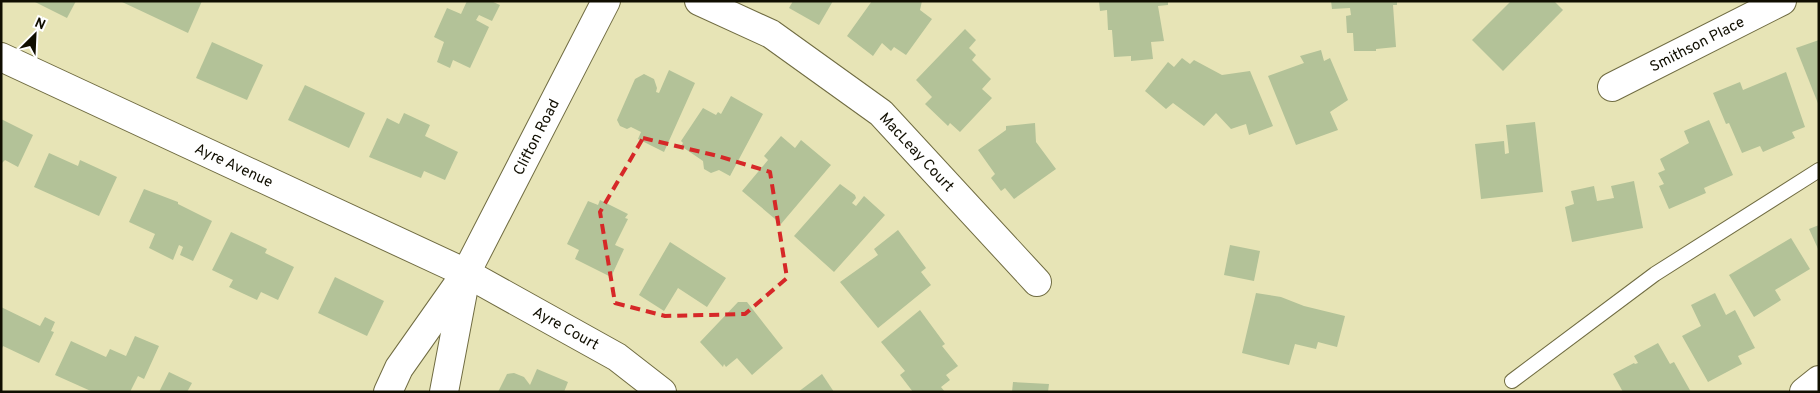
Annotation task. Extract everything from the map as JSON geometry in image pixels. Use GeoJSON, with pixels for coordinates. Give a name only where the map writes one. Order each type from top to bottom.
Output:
{"type":"FeatureCollection","features":[{"type":"Feature","properties":{"kind":"street","name":"Clifton Road"},"geometry":{"type":"LineString","coordinates":[[388,392],[399,368],[466,272],[606,1]]}},
{"type":"Feature","properties":{"kind":"street","name":"MacLeay Court"},"geometry":{"type":"LineString","coordinates":[[698,1],[771,34],[882,113],[1038,282]]}},
{"type":"Feature","properties":{"kind":"street","name":"Smithson Place"},"geometry":{"type":"LineString","coordinates":[[1612,87],[1782,1]]}},
{"type":"Feature","properties":{"kind":"street","name":"Ayre Avenue"},"geometry":{"type":"LineString","coordinates":[[1,58],[466,272]]}},
{"type":"Feature","properties":{"kind":"street","name":"Clifton Road"},"geometry":{"type":"LineString","coordinates":[[444,392],[466,272]]}},
{"type":"Feature","properties":{"kind":"street","name":"Ayre Court"},"geometry":{"type":"LineString","coordinates":[[466,272],[617,357],[662,392]]}},
{"type":"Feature","properties":{"kind":"street"},"geometry":{"type":"LineString","coordinates":[[1804,392],[1819,380]]}},
{"type":"Feature","properties":{"kind":"lane"},"geometry":{"type":"LineString","coordinates":[[1512,381],[1655,274],[1819,170]]}},
{"type":"Feature","properties":{"kind":"highlighted area"},"geometry":{"type":"Polygon","coordinates":[[[643,138],[718,156],[770,172],[787,278],[745,314],[665,316],[615,303],[600,212],[643,138]]]}},
{"type":"Feature","properties":{"kind":"building"},"geometry":{"type":"Polygon","coordinates":[[[33,1],[76,1],[67,18],[33,1]]]}},
{"type":"Feature","properties":{"kind":"building"},"geometry":{"type":"Polygon","coordinates":[[[120,1],[202,1],[188,33],[120,1]]]}},
{"type":"Feature","properties":{"kind":"building"},"geometry":{"type":"Polygon","coordinates":[[[467,1],[491,1],[500,5],[492,21],[479,15],[476,20],[489,27],[470,68],[453,60],[450,68],[437,62],[444,42],[434,37],[447,8],[461,14],[467,1]]]}},
{"type":"Feature","properties":{"kind":"building"},"geometry":{"type":"Polygon","coordinates":[[[793,1],[833,1],[819,25],[789,8],[793,1]]]}},
{"type":"Feature","properties":{"kind":"building"},"geometry":{"type":"Polygon","coordinates":[[[872,1],[922,1],[920,10],[932,19],[906,55],[894,47],[891,51],[882,43],[873,56],[847,36],[872,1]]]}},
{"type":"Feature","properties":{"kind":"building"},"geometry":{"type":"Polygon","coordinates":[[[1099,1],[1168,1],[1168,5],[1158,6],[1164,41],[1151,42],[1153,59],[1131,61],[1131,56],[1114,57],[1112,30],[1108,30],[1107,10],[1100,11],[1099,1]]]}},
{"type":"Feature","properties":{"kind":"building"},"geometry":{"type":"Polygon","coordinates":[[[1331,1],[1397,1],[1397,5],[1393,5],[1396,47],[1376,49],[1376,51],[1354,51],[1353,33],[1347,33],[1346,16],[1351,15],[1350,8],[1332,9],[1331,1]]]}},
{"type":"Feature","properties":{"kind":"building"},"geometry":{"type":"Polygon","coordinates":[[[1511,1],[1554,1],[1563,10],[1503,71],[1472,40],[1511,1]]]}},
{"type":"Feature","properties":{"kind":"building"},"geometry":{"type":"Polygon","coordinates":[[[965,29],[976,40],[969,48],[976,55],[972,60],[991,79],[982,89],[992,98],[960,132],[950,123],[948,126],[925,104],[932,97],[916,80],[965,29]]]}},
{"type":"Feature","properties":{"kind":"building"},"geometry":{"type":"Polygon","coordinates":[[[1819,40],[1819,106],[1796,48],[1819,40]]]}},
{"type":"Feature","properties":{"kind":"building"},"geometry":{"type":"Polygon","coordinates":[[[212,42],[263,65],[247,100],[196,78],[212,42]]]}},
{"type":"Feature","properties":{"kind":"building"},"geometry":{"type":"Polygon","coordinates":[[[1321,50],[1324,61],[1330,58],[1348,100],[1330,112],[1338,130],[1296,145],[1268,76],[1304,63],[1300,56],[1321,50]]]}},
{"type":"Feature","properties":{"kind":"building"},"geometry":{"type":"Polygon","coordinates":[[[1182,58],[1190,64],[1194,60],[1222,75],[1250,71],[1273,126],[1249,135],[1246,124],[1231,129],[1216,113],[1204,126],[1173,103],[1166,109],[1145,91],[1168,62],[1174,67],[1182,58]]]}},
{"type":"Feature","properties":{"kind":"building"},"geometry":{"type":"Polygon","coordinates":[[[669,70],[695,83],[664,152],[638,139],[641,132],[631,127],[627,129],[620,126],[617,120],[635,79],[644,74],[654,79],[657,88],[656,92],[659,93],[669,70]]]}},
{"type":"Feature","properties":{"kind":"building"},"geometry":{"type":"Polygon","coordinates":[[[1786,72],[1805,127],[1792,132],[1795,138],[1763,152],[1760,146],[1742,153],[1729,123],[1726,124],[1713,93],[1740,82],[1743,90],[1786,72]]]}},
{"type":"Feature","properties":{"kind":"building"},"geometry":{"type":"Polygon","coordinates":[[[305,85],[365,113],[349,148],[288,120],[305,85]]]}},
{"type":"Feature","properties":{"kind":"building"},"geometry":{"type":"Polygon","coordinates":[[[731,96],[763,114],[730,176],[719,170],[711,173],[704,169],[703,161],[681,146],[683,143],[681,141],[703,108],[716,115],[718,112],[721,114],[731,96]]]}},
{"type":"Feature","properties":{"kind":"building"},"geometry":{"type":"Polygon","coordinates":[[[404,113],[430,125],[425,136],[458,152],[445,180],[424,171],[421,178],[369,157],[387,118],[399,124],[404,113]]]}},
{"type":"Feature","properties":{"kind":"building"},"geometry":{"type":"Polygon","coordinates":[[[1,119],[33,135],[18,167],[5,160],[1,164],[1,119]]]}},
{"type":"Feature","properties":{"kind":"building"},"geometry":{"type":"Polygon","coordinates":[[[1709,120],[1733,175],[1704,188],[1706,193],[1669,209],[1659,186],[1664,184],[1658,173],[1665,170],[1660,159],[1689,143],[1684,131],[1709,120]]]}},
{"type":"Feature","properties":{"kind":"building"},"geometry":{"type":"Polygon","coordinates":[[[1535,122],[1543,192],[1481,199],[1475,144],[1504,141],[1505,154],[1509,153],[1506,125],[1535,122]]]}},
{"type":"Feature","properties":{"kind":"building"},"geometry":{"type":"Polygon","coordinates":[[[1035,123],[1036,142],[1056,169],[1014,199],[1005,188],[1001,191],[991,178],[995,174],[978,150],[1006,130],[1006,126],[1035,123]]]}},
{"type":"Feature","properties":{"kind":"building"},"geometry":{"type":"Polygon","coordinates":[[[781,136],[795,148],[801,140],[831,165],[781,224],[742,191],[768,160],[764,156],[781,136]]]}},
{"type":"Feature","properties":{"kind":"building"},"geometry":{"type":"Polygon","coordinates":[[[49,153],[78,166],[80,160],[117,177],[99,216],[34,187],[49,153]]]}},
{"type":"Feature","properties":{"kind":"building"},"geometry":{"type":"Polygon","coordinates":[[[1634,181],[1643,228],[1572,242],[1565,207],[1574,204],[1571,191],[1594,186],[1597,201],[1614,198],[1611,186],[1634,181]]]}},
{"type":"Feature","properties":{"kind":"building"},"geometry":{"type":"Polygon","coordinates":[[[840,184],[855,195],[856,198],[852,203],[856,206],[864,196],[885,215],[834,272],[794,236],[840,184]]]}},
{"type":"Feature","properties":{"kind":"building"},"geometry":{"type":"Polygon","coordinates":[[[144,189],[178,202],[178,204],[212,221],[193,261],[180,255],[183,247],[179,245],[173,260],[149,248],[155,234],[129,222],[144,189]]]}},
{"type":"Feature","properties":{"kind":"building"},"geometry":{"type":"Polygon","coordinates":[[[600,200],[628,214],[625,218],[628,219],[615,245],[624,249],[611,277],[575,259],[579,250],[567,244],[588,201],[598,205],[600,200]]]}},
{"type":"Feature","properties":{"kind":"building"},"geometry":{"type":"Polygon","coordinates":[[[1819,225],[1819,251],[1809,229],[1819,225]]]}},
{"type":"Feature","properties":{"kind":"building"},"geometry":{"type":"Polygon","coordinates":[[[898,230],[926,268],[921,272],[931,285],[878,328],[840,282],[878,255],[874,249],[898,230]]]}},
{"type":"Feature","properties":{"kind":"building"},"geometry":{"type":"Polygon","coordinates":[[[231,232],[267,249],[265,253],[294,267],[278,300],[261,292],[257,300],[229,287],[233,280],[212,270],[231,232]]]}},
{"type":"Feature","properties":{"kind":"building"},"geometry":{"type":"Polygon","coordinates":[[[1791,238],[1810,269],[1775,290],[1781,300],[1754,317],[1729,275],[1791,238]]]}},
{"type":"Feature","properties":{"kind":"building"},"geometry":{"type":"Polygon","coordinates":[[[670,242],[726,278],[707,307],[678,288],[664,311],[639,295],[670,242]]]}},
{"type":"Feature","properties":{"kind":"building"},"geometry":{"type":"Polygon","coordinates":[[[1230,245],[1260,251],[1254,281],[1224,275],[1230,245]]]}},
{"type":"Feature","properties":{"kind":"building"},"geometry":{"type":"Polygon","coordinates":[[[335,277],[384,301],[367,336],[318,313],[335,277]]]}},
{"type":"Feature","properties":{"kind":"building"},"geometry":{"type":"Polygon","coordinates":[[[1256,293],[1281,297],[1304,306],[1345,316],[1337,347],[1318,342],[1316,349],[1295,344],[1289,365],[1242,353],[1256,293]]]}},
{"type":"Feature","properties":{"kind":"building"},"geometry":{"type":"Polygon","coordinates":[[[1715,293],[1726,315],[1735,310],[1755,348],[1738,356],[1742,364],[1708,382],[1682,336],[1701,326],[1691,305],[1715,293]]]}},
{"type":"Feature","properties":{"kind":"building"},"geometry":{"type":"Polygon","coordinates":[[[738,302],[747,302],[783,348],[752,375],[737,358],[726,367],[724,364],[723,367],[700,342],[738,302]]]}},
{"type":"Feature","properties":{"kind":"building"},"geometry":{"type":"Polygon","coordinates":[[[1,307],[40,326],[45,317],[55,322],[51,331],[54,332],[39,363],[3,346],[1,350],[1,307]]]}},
{"type":"Feature","properties":{"kind":"building"},"geometry":{"type":"Polygon","coordinates":[[[920,310],[945,344],[942,346],[958,366],[946,375],[950,380],[941,387],[945,392],[913,392],[900,375],[905,371],[881,342],[920,310]]]}},
{"type":"Feature","properties":{"kind":"building"},"geometry":{"type":"Polygon","coordinates":[[[135,336],[159,346],[144,379],[138,376],[130,392],[93,392],[55,375],[71,341],[106,357],[110,349],[126,356],[135,336]]]}},
{"type":"Feature","properties":{"kind":"building"},"geometry":{"type":"Polygon","coordinates":[[[1658,343],[1670,364],[1674,362],[1691,392],[1623,392],[1613,374],[1634,363],[1638,363],[1634,356],[1658,343]]]}},
{"type":"Feature","properties":{"kind":"building"},"geometry":{"type":"Polygon","coordinates":[[[537,369],[568,382],[564,392],[498,392],[507,374],[514,373],[524,377],[530,385],[537,369]]]}},
{"type":"Feature","properties":{"kind":"building"},"geometry":{"type":"Polygon","coordinates":[[[169,372],[192,383],[187,392],[159,392],[169,372]]]}},
{"type":"Feature","properties":{"kind":"building"},"geometry":{"type":"Polygon","coordinates":[[[822,374],[834,392],[798,392],[822,374]]]}},
{"type":"Feature","properties":{"kind":"building"},"geometry":{"type":"Polygon","coordinates":[[[1013,382],[1049,384],[1048,392],[1012,392],[1013,382]]]}}]}
